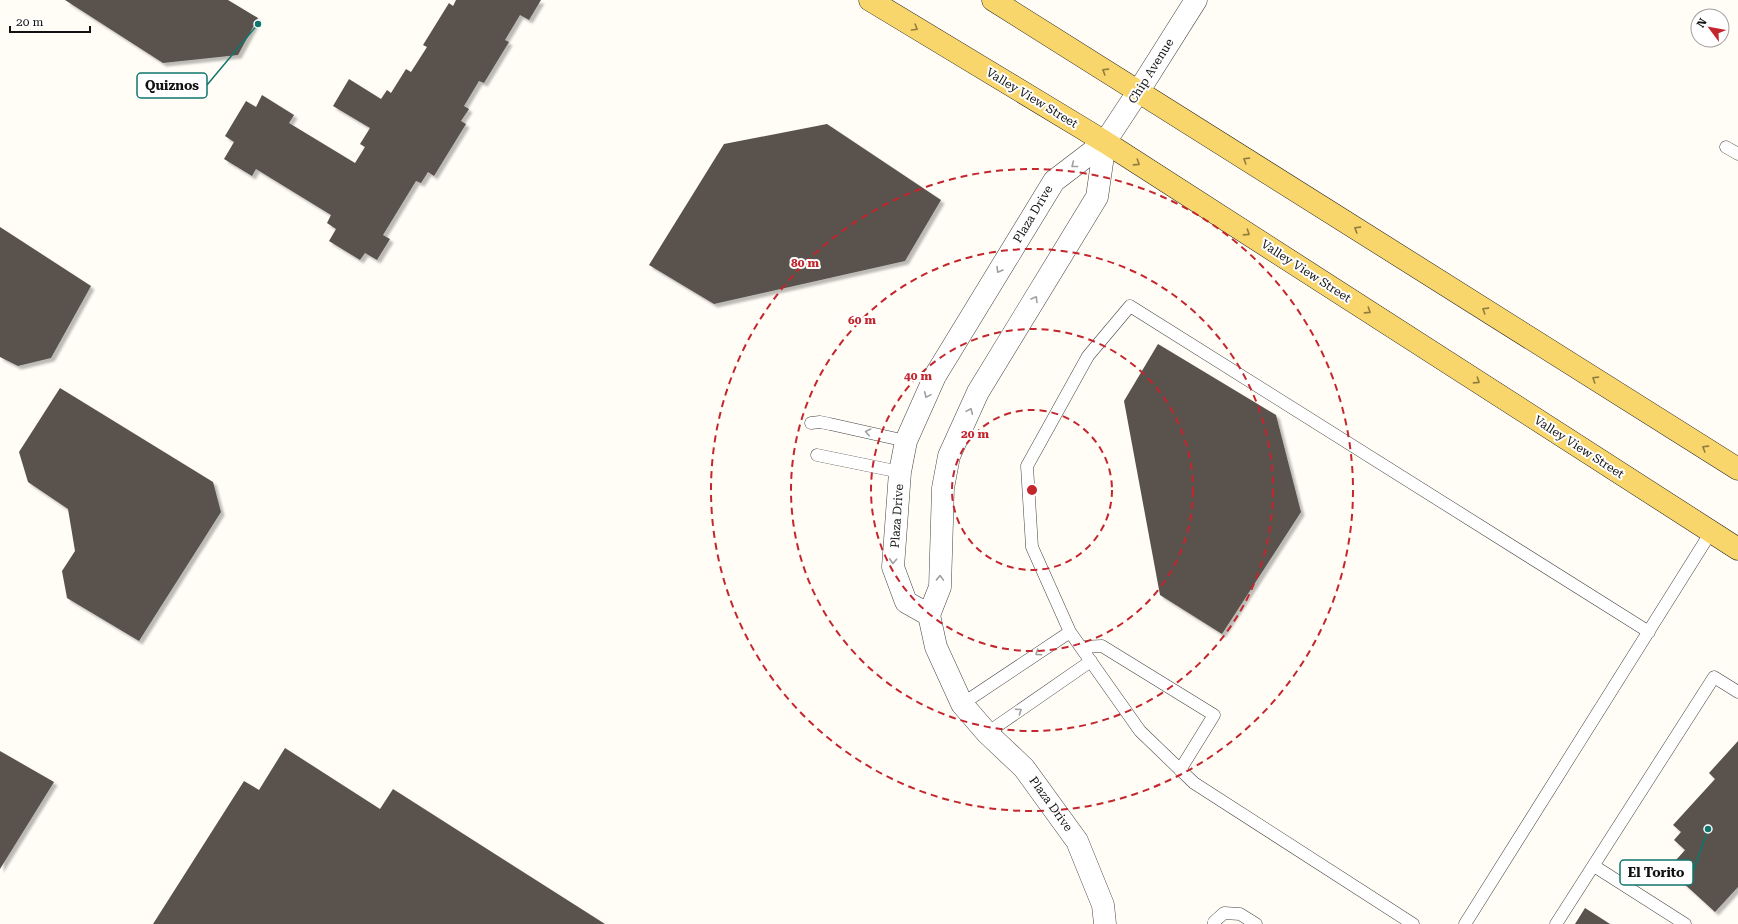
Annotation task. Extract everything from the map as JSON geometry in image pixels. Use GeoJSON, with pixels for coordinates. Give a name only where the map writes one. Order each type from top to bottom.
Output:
{"type":"FeatureCollection","features":[{"type":"Feature","properties":{"kind":"main road","name":"Valley View Street"},"geometry":{"type":"LineString","coordinates":[[870,0],[1105,142],[1738,549]]}},
{"type":"Feature","properties":{"kind":"main road"},"geometry":{"type":"LineString","coordinates":[[993,0],[1738,469]]}},
{"type":"Feature","properties":{"kind":"street","name":"Chip Avenue"},"geometry":{"type":"LineString","coordinates":[[1105,142],[1196,0]]}},
{"type":"Feature","properties":{"kind":"street","name":"Plaza Drive"},"geometry":{"type":"LineString","coordinates":[[1105,142],[1054,181],[935,376],[906,440],[900,472],[893,568],[906,602],[929,615],[936,647],[962,704],[987,733],[1024,768],[1077,841],[1103,905],[1105,924]]}},
{"type":"Feature","properties":{"kind":"street"},"geometry":{"type":"LineString","coordinates":[[929,615],[940,587],[943,488],[949,456],[978,392],[1097,197],[1105,142]]}},
{"type":"Feature","properties":{"kind":"lane"},"geometry":{"type":"LineString","coordinates":[[1726,147],[1738,154]]}},
{"type":"Feature","properties":{"kind":"lane"},"geometry":{"type":"LineString","coordinates":[[1413,924],[1194,783],[1140,731],[1070,632],[1032,547],[1027,466],[1088,356],[1130,306],[1648,632]]}},
{"type":"Feature","properties":{"kind":"lane"},"geometry":{"type":"LineString","coordinates":[[811,423],[820,422],[906,440]]}},
{"type":"Feature","properties":{"kind":"lane"},"geometry":{"type":"LineString","coordinates":[[817,455],[900,472]]}},
{"type":"Feature","properties":{"kind":"lane"},"geometry":{"type":"LineString","coordinates":[[1465,924],[1711,532]]}},
{"type":"Feature","properties":{"kind":"lane"},"geometry":{"type":"LineString","coordinates":[[962,704],[1070,632]]}},
{"type":"Feature","properties":{"kind":"lane"},"geometry":{"type":"LineString","coordinates":[[1082,647],[1102,646],[1214,714],[1180,770]]}},
{"type":"Feature","properties":{"kind":"lane"},"geometry":{"type":"LineString","coordinates":[[987,733],[1091,661]]}},
{"type":"Feature","properties":{"kind":"lane"},"geometry":{"type":"LineString","coordinates":[[1556,924],[1714,678],[1738,692]]}},
{"type":"Feature","properties":{"kind":"lane"},"geometry":{"type":"LineString","coordinates":[[1594,866],[1685,924]]}},
{"type":"Feature","properties":{"kind":"lane"},"geometry":{"type":"LineString","coordinates":[[1214,924],[1214,922],[1224,913],[1240,914],[1256,924]]}},
{"type":"Feature","properties":{"kind":"building"},"geometry":{"type":"Polygon","coordinates":[[[65,0],[228,0],[258,18],[238,55],[163,63],[65,0]]]}},
{"type":"Feature","properties":{"kind":"building"},"geometry":{"type":"Polygon","coordinates":[[[456,0],[541,0],[529,20],[520,15],[505,40],[509,42],[484,83],[479,81],[464,106],[469,109],[461,121],[466,124],[434,176],[428,172],[421,183],[416,181],[383,235],[390,239],[377,260],[365,253],[360,260],[329,241],[336,229],[327,223],[331,215],[256,169],[252,176],[224,159],[234,142],[225,136],[246,101],[256,107],[262,95],[294,115],[289,123],[355,163],[365,147],[360,144],[370,128],[333,106],[349,79],[381,99],[387,90],[391,93],[406,69],[411,72],[427,47],[423,45],[449,3],[453,6],[456,0]]]}},
{"type":"Feature","properties":{"kind":"building"},"geometry":{"type":"Polygon","coordinates":[[[827,124],[941,200],[905,261],[714,304],[649,265],[724,144],[827,124]]]}},
{"type":"Feature","properties":{"kind":"building"},"geometry":{"type":"Polygon","coordinates":[[[0,227],[91,286],[51,358],[18,366],[0,357],[0,227]]]}},
{"type":"Feature","properties":{"kind":"building"},"geometry":{"type":"Polygon","coordinates":[[[1158,344],[1276,415],[1301,512],[1222,634],[1160,595],[1124,401],[1158,344]]]}},
{"type":"Feature","properties":{"kind":"building"},"geometry":{"type":"Polygon","coordinates":[[[60,388],[213,482],[221,512],[139,641],[67,598],[62,571],[75,551],[68,509],[28,482],[19,452],[60,388]]]}},
{"type":"Feature","properties":{"kind":"building"},"geometry":{"type":"Polygon","coordinates":[[[1738,741],[1738,887],[1715,912],[1668,869],[1685,850],[1674,840],[1681,832],[1673,825],[1715,779],[1709,773],[1738,741]]]}},
{"type":"Feature","properties":{"kind":"building"},"geometry":{"type":"Polygon","coordinates":[[[285,748],[380,809],[393,789],[605,924],[153,924],[244,781],[259,790],[285,748]]]}},
{"type":"Feature","properties":{"kind":"building"},"geometry":{"type":"Polygon","coordinates":[[[0,751],[54,782],[0,869],[0,751]]]}},
{"type":"Feature","properties":{"kind":"building"},"geometry":{"type":"Polygon","coordinates":[[[1585,908],[1610,924],[1575,924],[1585,908]]]}},
{"type":"Feature","properties":{"kind":"place","name":"Quiznos"},"geometry":{"type":"Point","coordinates":[258,24]}},
{"type":"Feature","properties":{"kind":"place","name":"El Torito"},"geometry":{"type":"Point","coordinates":[1708,829]}}]}
